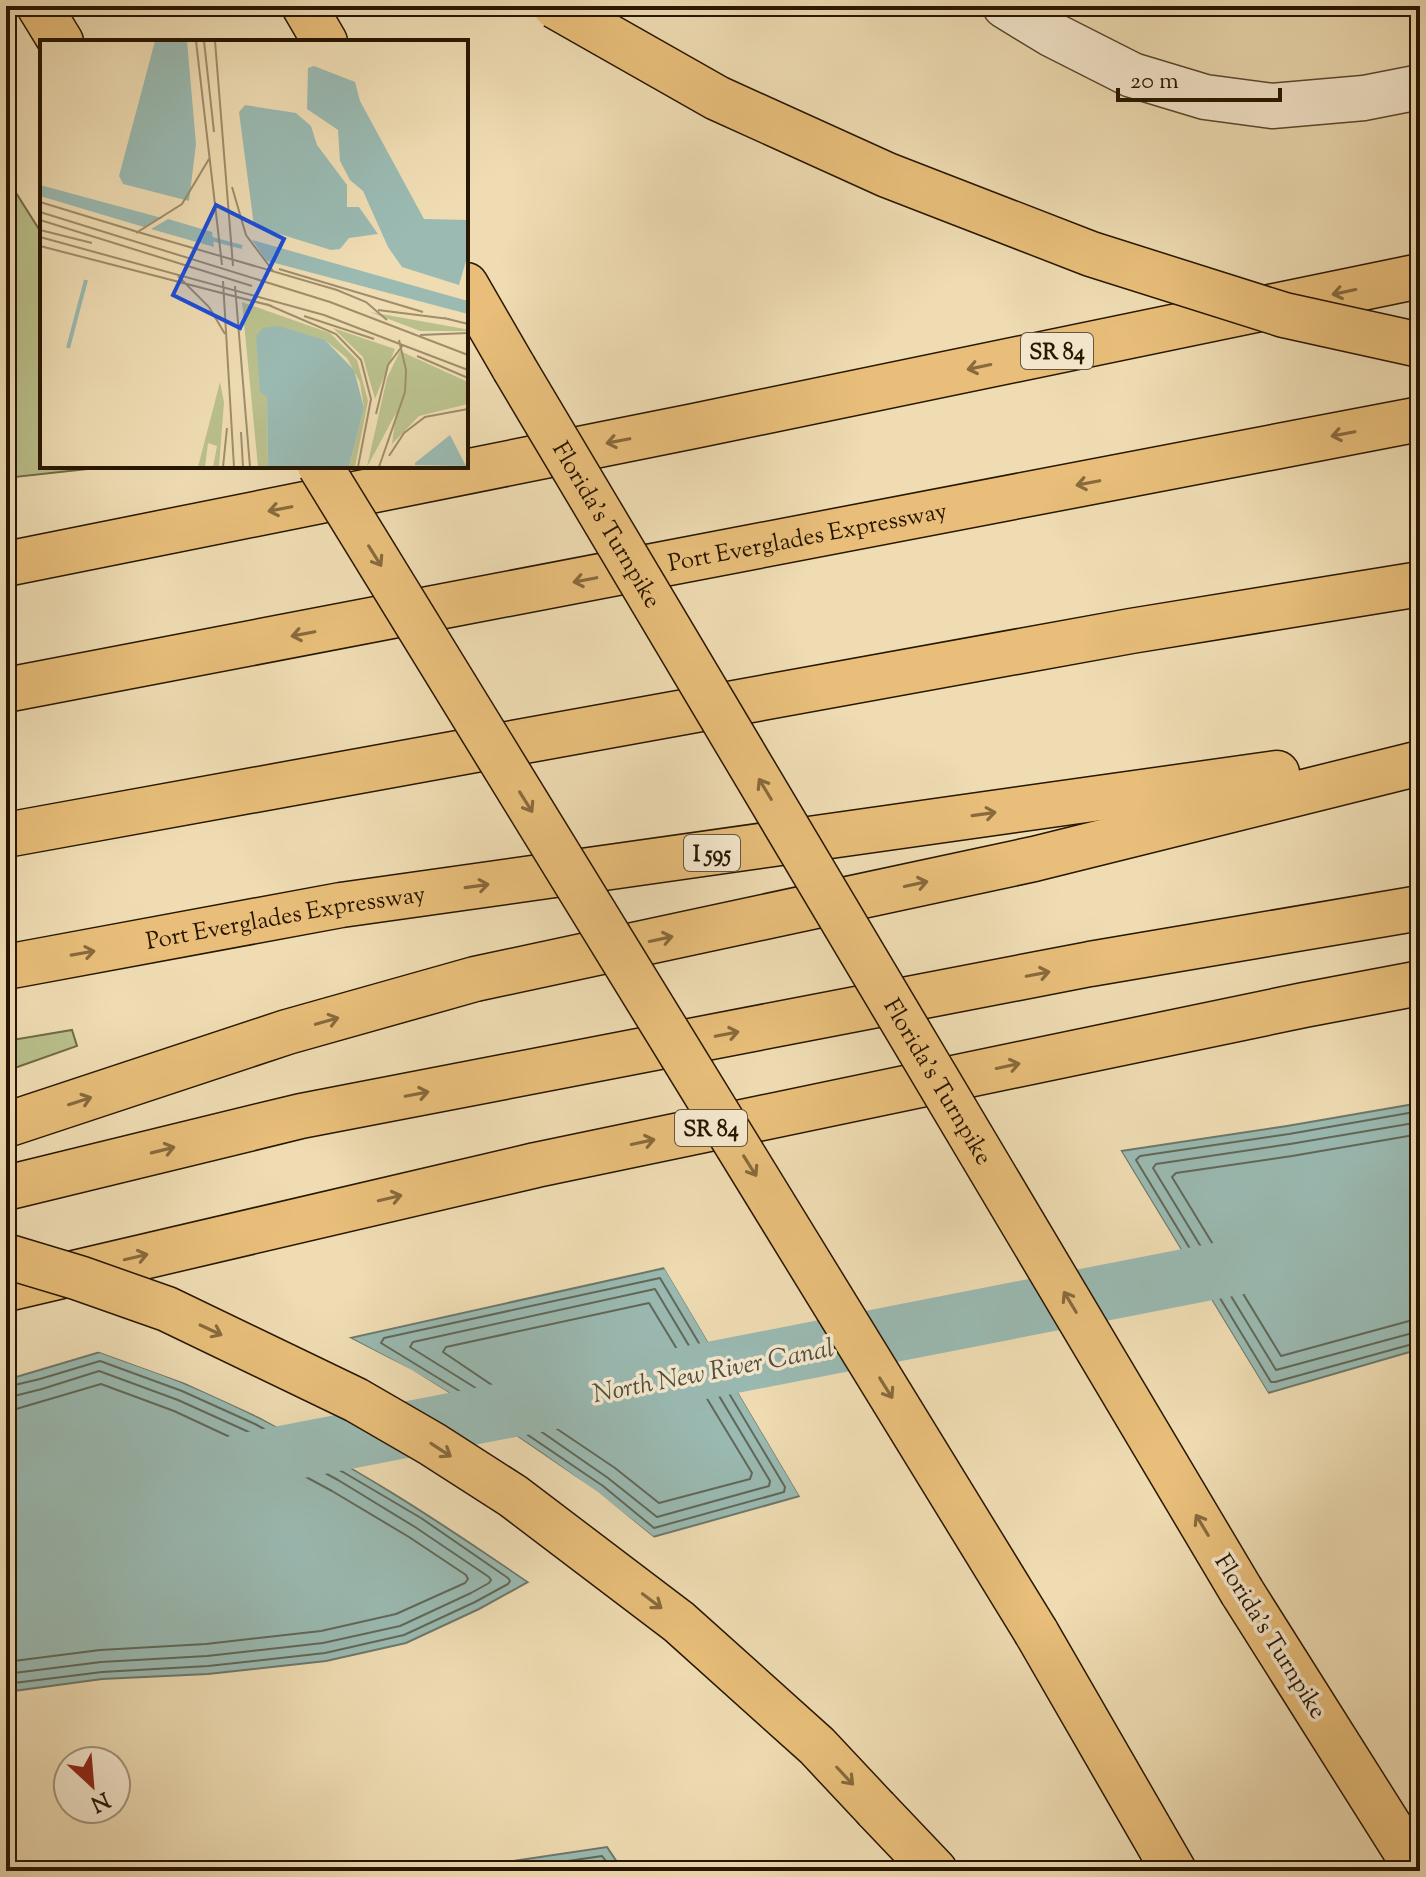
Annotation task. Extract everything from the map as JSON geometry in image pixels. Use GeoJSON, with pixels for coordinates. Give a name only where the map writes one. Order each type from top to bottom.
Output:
{"type":"FeatureCollection","features":[{"type":"Feature","properties":{"kind":"main road"},"geometry":{"type":"LineString","coordinates":[[39,6],[60,40]]}},
{"type":"Feature","properties":{"kind":"main road"},"geometry":{"type":"LineString","coordinates":[[304,6],[324,40]]}},
{"type":"Feature","properties":{"kind":"main road"},"geometry":{"type":"LineString","coordinates":[[555,6],[717,98],[887,175],[1091,254],[1284,315],[1420,345]]}},
{"type":"Feature","properties":{"kind":"main road","name":"SR 84"},"geometry":{"type":"LineString","coordinates":[[6,564],[1420,276]]}},
{"type":"Feature","properties":{"kind":"main road","name":"Florida's Turnpike"},"geometry":{"type":"LineString","coordinates":[[468,288],[1242,1592],[1418,1871]]}},
{"type":"Feature","properties":{"kind":"main road","name":"Port Everglades Expressway"},"geometry":{"type":"LineString","coordinates":[[6,690],[1420,419]]}},
{"type":"Feature","properties":{"kind":"main road"},"geometry":{"type":"LineString","coordinates":[[321,468],[1036,1632],[1174,1871]]}},
{"type":"Feature","properties":{"kind":"main road"},"geometry":{"type":"LineString","coordinates":[[6,835],[1131,631],[1420,584]]}},
{"type":"Feature","properties":{"kind":"main road","name":"Port Everglades Expressway"},"geometry":{"type":"LineString","coordinates":[[6,967],[341,905],[1420,753]]}},
{"type":"Feature","properties":{"kind":"main road"},"geometry":{"type":"LineString","coordinates":[[6,1125],[287,1032],[475,979],[1034,859],[1420,763]]}},
{"type":"Feature","properties":{"kind":"main road"},"geometry":{"type":"LineString","coordinates":[[6,1188],[301,1116],[1090,964],[1420,908]]}},
{"type":"Feature","properties":{"kind":"main road","name":"SR 84"},"geometry":{"type":"LineString","coordinates":[[6,1289],[536,1165],[1420,983]]}},
{"type":"Feature","properties":{"kind":"main road"},"geometry":{"type":"LineString","coordinates":[[6,1256],[167,1309],[356,1400],[513,1496],[679,1622],[817,1746],[935,1871]]}},
{"type":"Feature","properties":{"kind":"street"},"geometry":{"type":"LineString","coordinates":[[1005,6],[1051,34],[1132,75],[1205,97],[1272,106],[1364,98],[1420,87]]}},
{"type":"Feature","properties":{"kind":"green space"},"geometry":{"type":"Polygon","coordinates":[[[6,177],[40,231],[40,468],[97,468],[6,478],[6,177]]]}},
{"type":"Feature","properties":{"kind":"green space"},"geometry":{"type":"Polygon","coordinates":[[[72,1030],[77,1046],[6,1071],[6,1041],[72,1030]]]}},
{"type":"Feature","properties":{"kind":"water"},"geometry":{"type":"Polygon","coordinates":[[[1420,1103],[1420,1349],[1268,1393],[1121,1151],[1420,1103]]]}},
{"type":"Feature","properties":{"kind":"water"},"geometry":{"type":"Polygon","coordinates":[[[665,1268],[800,1496],[653,1537],[581,1482],[469,1405],[350,1338],[665,1268]]]}},
{"type":"Feature","properties":{"kind":"water"},"geometry":{"type":"Polygon","coordinates":[[[100,1352],[186,1384],[276,1426],[404,1500],[528,1582],[406,1643],[326,1661],[208,1674],[102,1679],[6,1692],[6,1380],[100,1352]]]}},
{"type":"Feature","properties":{"kind":"water"},"geometry":{"type":"Polygon","coordinates":[[[607,1847],[623,1871],[445,1871],[607,1847]]]}},
{"type":"Feature","properties":{"kind":"pier"},"geometry":{"type":"Polygon","coordinates":[[[1119,1148],[1270,1396],[1265,1395],[1117,1153],[1119,1148]]]}},
{"type":"Feature","properties":{"kind":"pier"},"geometry":{"type":"Polygon","coordinates":[[[662,1264],[668,1266],[804,1494],[802,1500],[662,1264]]]}},
{"type":"Feature","properties":{"kind":"pier"},"geometry":{"type":"Polygon","coordinates":[[[346,1336],[412,1370],[493,1420],[598,1492],[657,1540],[651,1541],[596,1496],[491,1424],[410,1374],[348,1341],[346,1336]]]}},
{"type":"Feature","properties":{"kind":"pier"},"geometry":{"type":"Polygon","coordinates":[[[101,1348],[187,1380],[349,1461],[427,1508],[531,1579],[532,1584],[425,1511],[347,1465],[259,1417],[185,1383],[94,1350],[101,1348]]]}},
{"type":"Feature","properties":{"kind":"waterway","name":"North New River Canal"},"geometry":{"type":"LineString","coordinates":[[648,1382],[1420,1231]]}},
{"type":"Feature","properties":{"kind":"waterway","name":"North New River Canal"},"geometry":{"type":"LineString","coordinates":[[240,1462],[559,1400]]}}]}
